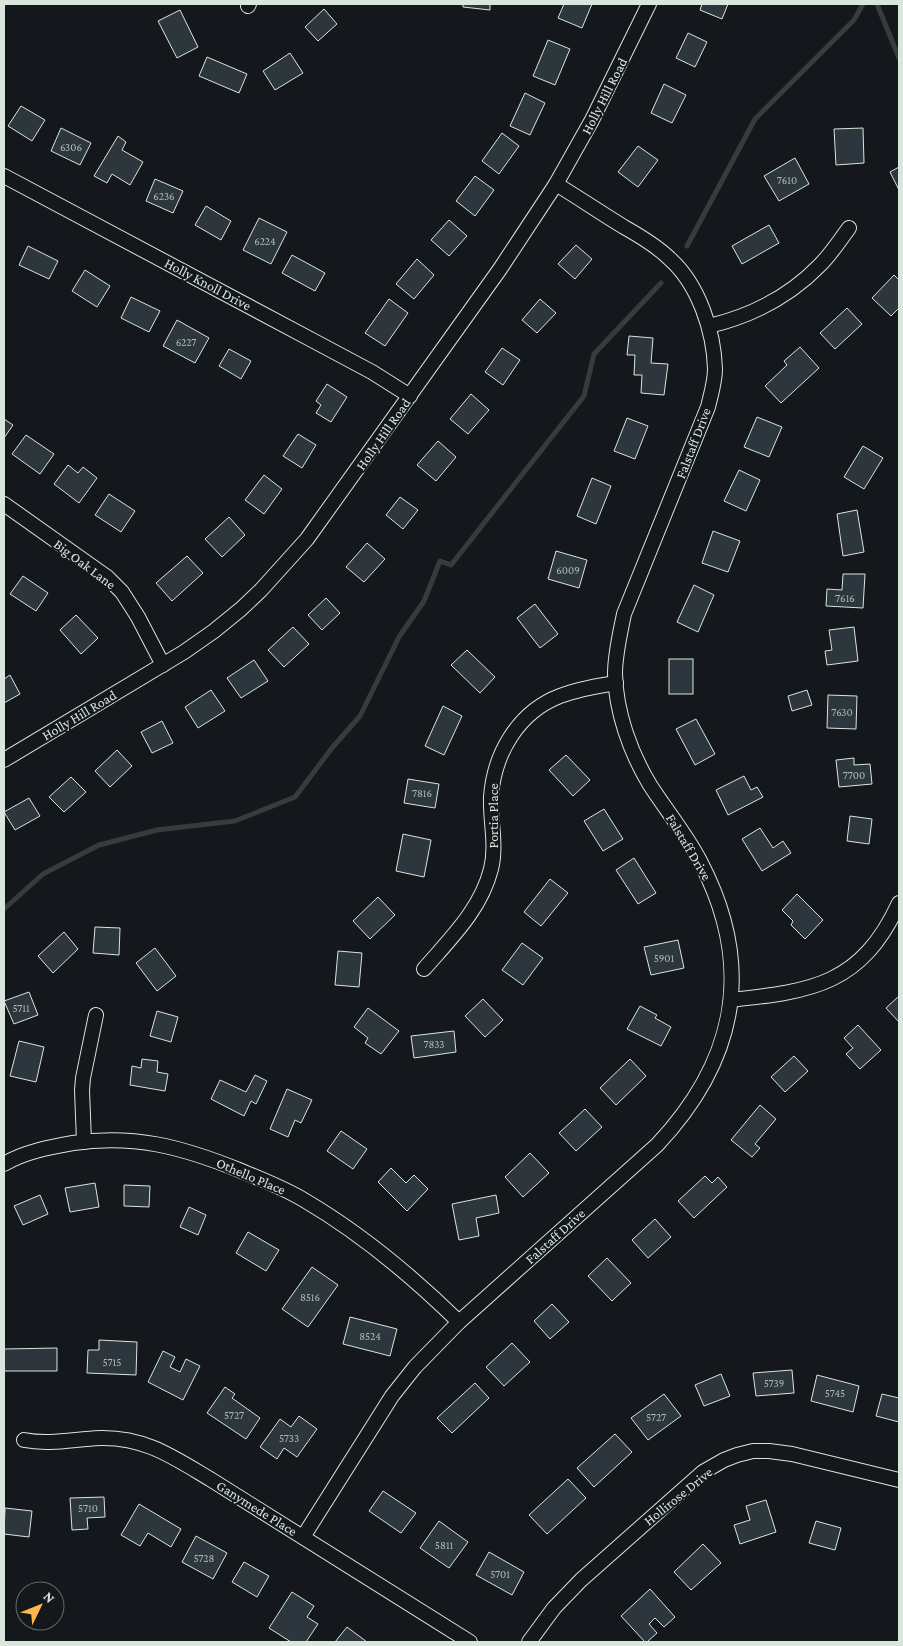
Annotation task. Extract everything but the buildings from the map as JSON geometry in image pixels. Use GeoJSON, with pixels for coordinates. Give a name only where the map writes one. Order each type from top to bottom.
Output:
{"type":"FeatureCollection","features":[{"type":"Feature","properties":{"kind":"street","name":"Holly Hill Road"},"geometry":{"type":"LineString","coordinates":[[4,760],[192,647],[242,609],[284,566],[323,518],[410,396],[500,269],[556,184],[592,120],[649,4]]}},
{"type":"Feature","properties":{"kind":"street","name":"Holly Knoll Drive"},"geometry":{"type":"LineString","coordinates":[[4,176],[372,372],[410,396]]}},
{"type":"Feature","properties":{"kind":"street","name":"Falstaff Drive"},"geometry":{"type":"LineString","coordinates":[[303,1537],[392,1396],[432,1348],[657,1145],[675,1126],[694,1101],[712,1068],[727,1026],[732,974],[721,912],[699,859],[650,783],[634,754],[619,706],[616,683],[618,645],[624,614],[704,416],[713,386],[715,371],[709,326],[688,282],[671,260],[645,240],[556,184]]}},
{"type":"Feature","properties":{"kind":"street"},"geometry":{"type":"LineString","coordinates":[[709,326],[728,322],[757,310],[802,283],[822,263],[850,228]]}},
{"type":"Feature","properties":{"kind":"street","name":"Big Oak Lane"},"geometry":{"type":"LineString","coordinates":[[4,504],[107,577],[122,592],[164,665]]}},
{"type":"Feature","properties":{"kind":"street","name":"Portia Place"},"geometry":{"type":"LineString","coordinates":[[424,969],[471,915],[485,886],[494,854],[491,799],[494,775],[499,757],[508,740],[522,723],[546,702],[561,695],[585,688],[616,683]]}},
{"type":"Feature","properties":{"kind":"street"},"geometry":{"type":"LineString","coordinates":[[731,1000],[782,994],[807,989],[830,981],[850,968],[868,951],[883,933],[899,903]]}},
{"type":"Feature","properties":{"kind":"street"},"geometry":{"type":"LineString","coordinates":[[84,1142],[83,1078],[96,1015]]}},
{"type":"Feature","properties":{"kind":"street","name":"Othello Place"},"geometry":{"type":"LineString","coordinates":[[4,1164],[42,1150],[84,1142],[113,1140],[141,1141],[172,1147],[211,1159],[266,1181],[304,1200],[361,1236],[405,1272],[459,1322]]}},
{"type":"Feature","properties":{"kind":"street","name":"Ganymede Place"},"geometry":{"type":"LineString","coordinates":[[24,1440],[48,1443],[101,1438],[125,1439],[143,1443],[166,1453],[470,1642]]}},
{"type":"Feature","properties":{"kind":"street","name":"Hollirose Drive"},"geometry":{"type":"LineString","coordinates":[[529,1642],[554,1608],[581,1580],[696,1478],[724,1460],[753,1451],[769,1451],[792,1454],[899,1480]]}},
{"type":"Feature","properties":{"kind":"waterway"},"geometry":{"type":"LineString","coordinates":[[687,246],[755,119],[854,20],[863,4]]}},
{"type":"Feature","properties":{"kind":"waterway"},"geometry":{"type":"LineString","coordinates":[[877,4],[899,58]]}},
{"type":"Feature","properties":{"kind":"waterway"},"geometry":{"type":"LineString","coordinates":[[4,909],[43,874],[99,845],[157,830],[235,821],[295,797],[332,748],[360,716],[399,637],[424,601],[440,561],[451,565],[584,396],[594,354],[661,283]]}}]}
